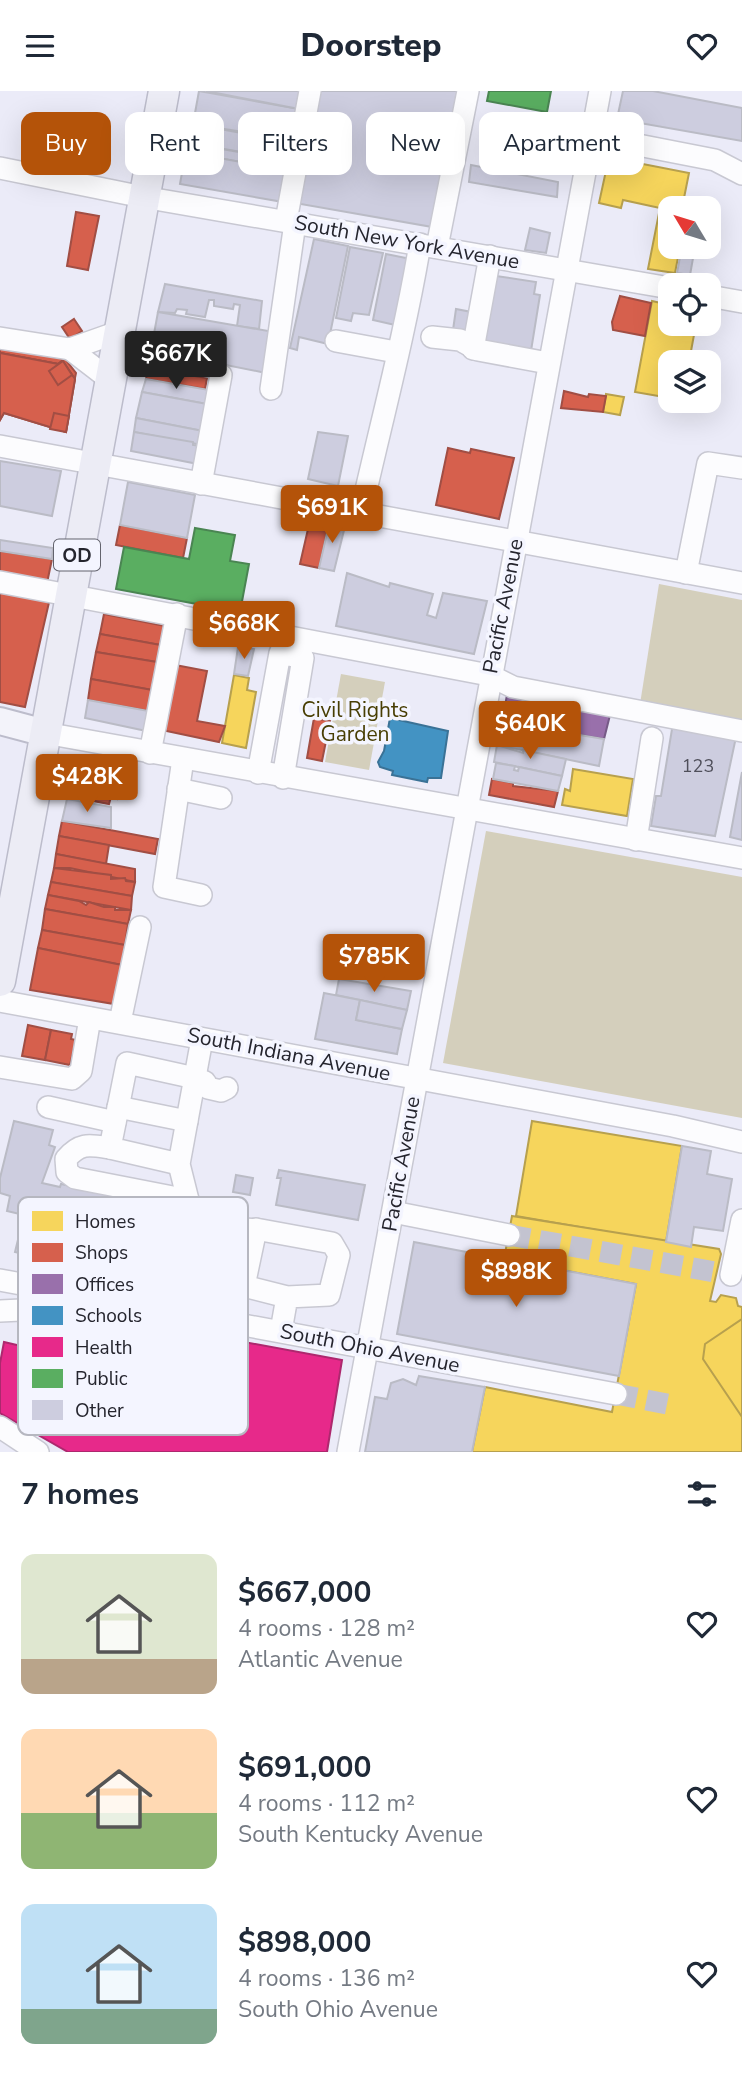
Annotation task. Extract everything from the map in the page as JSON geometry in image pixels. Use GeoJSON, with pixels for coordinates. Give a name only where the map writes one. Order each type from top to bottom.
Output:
{"type":"FeatureCollection","features":[{"type":"Feature","properties":{"kind":"highway","name":"OD"},"geometry":{"type":"LineString","coordinates":[[0,981],[93,463],[164,91]]}},
{"type":"Feature","properties":{"kind":"main road"},"geometry":{"type":"LineString","coordinates":[[0,721],[45,733]]}},
{"type":"Feature","properties":{"kind":"main road"},"geometry":{"type":"LineString","coordinates":[[0,735],[45,733]]}},
{"type":"Feature","properties":{"kind":"street"},"geometry":{"type":"LineString","coordinates":[[271,389],[290,222],[310,91]]}},
{"type":"Feature","properties":{"kind":"street"},"geometry":{"type":"LineString","coordinates":[[361,512],[396,352],[407,324],[429,246],[468,91]]}},
{"type":"Feature","properties":{"kind":"street","name":"Pacific Avenue"},"geometry":{"type":"LineString","coordinates":[[596,112],[600,91]]}},
{"type":"Feature","properties":{"kind":"street"},"geometry":{"type":"LineString","coordinates":[[644,146],[715,160],[742,174]]}},
{"type":"Feature","properties":{"kind":"street","name":"South New York Avenue"},"geometry":{"type":"LineString","coordinates":[[0,168],[144,197],[658,286]]}},
{"type":"Feature","properties":{"kind":"street","name":"Pacific Avenue"},"geometry":{"type":"LineString","coordinates":[[348,1452],[489,675],[584,175]]}},
{"type":"Feature","properties":{"kind":"street"},"geometry":{"type":"LineString","coordinates":[[473,349],[490,256]]}},
{"type":"Feature","properties":{"kind":"street"},"geometry":{"type":"LineString","coordinates":[[721,298],[742,302]]}},
{"type":"Feature","properties":{"kind":"street"},"geometry":{"type":"LineString","coordinates":[[0,338],[70,349],[118,332]]}},
{"type":"Feature","properties":{"kind":"street"},"geometry":{"type":"LineString","coordinates":[[432,337],[460,340],[473,349],[548,363]]}},
{"type":"Feature","properties":{"kind":"street"},"geometry":{"type":"LineString","coordinates":[[336,341],[396,352]]}},
{"type":"Feature","properties":{"kind":"street"},"geometry":{"type":"LineString","coordinates":[[70,349],[109,379]]}},
{"type":"Feature","properties":{"kind":"street"},"geometry":{"type":"LineString","coordinates":[[201,484],[221,375]]}},
{"type":"Feature","properties":{"kind":"street"},"geometry":{"type":"LineString","coordinates":[[0,446],[742,583]]}},
{"type":"Feature","properties":{"kind":"street"},"geometry":{"type":"LineString","coordinates":[[686,573],[708,463],[742,468]]}},
{"type":"Feature","properties":{"kind":"street"},"geometry":{"type":"LineString","coordinates":[[0,582],[177,614],[305,649],[489,675],[513,687],[742,731]]}},
{"type":"Feature","properties":{"kind":"street"},"geometry":{"type":"LineString","coordinates":[[150,753],[177,614]]}},
{"type":"Feature","properties":{"kind":"street"},"geometry":{"type":"LineString","coordinates":[[258,773],[282,644]]}},
{"type":"Feature","properties":{"kind":"street"},"geometry":{"type":"LineString","coordinates":[[282,778],[305,649]]}},
{"type":"Feature","properties":{"kind":"street"},"geometry":{"type":"LineString","coordinates":[[45,733],[282,778],[742,858]]}},
{"type":"Feature","properties":{"kind":"street"},"geometry":{"type":"LineString","coordinates":[[636,840],[652,737]]}},
{"type":"Feature","properties":{"kind":"street"},"geometry":{"type":"LineString","coordinates":[[183,759],[164,887],[201,895]]}},
{"type":"Feature","properties":{"kind":"street"},"geometry":{"type":"LineString","coordinates":[[178,789],[221,797]]}},
{"type":"Feature","properties":{"kind":"street"},"geometry":{"type":"LineString","coordinates":[[120,1022],[140,927]]}},
{"type":"Feature","properties":{"kind":"street","name":"South Indiana Avenue"},"geometry":{"type":"LineString","coordinates":[[0,1001],[742,1142]]}},
{"type":"Feature","properties":{"kind":"street"},"geometry":{"type":"LineString","coordinates":[[0,1067],[72,1079],[81,1071],[90,1018]]}},
{"type":"Feature","properties":{"kind":"street"},"geometry":{"type":"LineString","coordinates":[[187,1197],[179,1164],[187,1121],[200,1080],[202,1038]]}},
{"type":"Feature","properties":{"kind":"street"},"geometry":{"type":"LineString","coordinates":[[110,1148],[127,1063],[200,1080]]}},
{"type":"Feature","properties":{"kind":"street"},"geometry":{"type":"LineString","coordinates":[[48,1107],[187,1121]]}},
{"type":"Feature","properties":{"kind":"street"},"geometry":{"type":"LineString","coordinates":[[173,1197],[75,1178],[67,1172],[66,1159],[74,1149],[85,1144],[179,1164]]}},
{"type":"Feature","properties":{"kind":"street"},"geometry":{"type":"LineString","coordinates":[[393,1212],[509,1235]]}},
{"type":"Feature","properties":{"kind":"street"},"geometry":{"type":"LineString","coordinates":[[730,1275],[742,1220]]}},
{"type":"Feature","properties":{"kind":"street"},"geometry":{"type":"LineString","coordinates":[[248,1229],[332,1243],[339,1255],[329,1295],[287,1297],[248,1287]]}},
{"type":"Feature","properties":{"kind":"street"},"geometry":{"type":"LineString","coordinates":[[248,1264],[256,1229]]}},
{"type":"Feature","properties":{"kind":"street","name":"South Ohio Avenue"},"geometry":{"type":"LineString","coordinates":[[0,1280],[18,1283]]}},
{"type":"Feature","properties":{"kind":"street"},"geometry":{"type":"LineString","coordinates":[[281,1331],[287,1297]]}},
{"type":"Feature","properties":{"kind":"street"},"geometry":{"type":"LineString","coordinates":[[0,1311],[18,1310]]}},
{"type":"Feature","properties":{"kind":"street","name":"South Ohio Avenue"},"geometry":{"type":"LineString","coordinates":[[248,1325],[616,1394]]}},
{"type":"Feature","properties":{"kind":"street"},"geometry":{"type":"LineString","coordinates":[[0,1427],[38,1452]]}},
{"type":"Feature","properties":{"kind":"green space"},"geometry":{"type":"Polygon","coordinates":[[[659,584],[742,600],[742,723],[640,704],[659,584]]]}},
{"type":"Feature","properties":{"kind":"green space","name":"Civil Rights Garden"},"geometry":{"type":"Polygon","coordinates":[[[341,674],[385,682],[369,770],[325,762],[341,674]]]}},
{"type":"Feature","properties":{"kind":"green space"},"geometry":{"type":"Polygon","coordinates":[[[486,831],[742,877],[742,1118],[443,1063],[486,831]]]}},
{"type":"Feature","properties":{"kind":"building: Homes"},"geometry":{"type":"Polygon","coordinates":[[[644,164],[689,173],[684,196],[658,196],[658,208],[623,200],[621,208],[599,203],[605,175],[644,175],[644,164]]]}},
{"type":"Feature","properties":{"kind":"building: Homes"},"geometry":{"type":"Polygon","coordinates":[[[658,218],[658,259],[678,259],[675,273],[648,269],[658,218]]]}},
{"type":"Feature","properties":{"kind":"building: Homes"},"geometry":{"type":"Polygon","coordinates":[[[652,301],[658,302],[658,336],[694,336],[691,350],[658,350],[658,396],[635,392],[652,301]]]}},
{"type":"Feature","properties":{"kind":"building: Homes"},"geometry":{"type":"Polygon","coordinates":[[[606,394],[624,397],[620,415],[603,412],[606,394]]]}},
{"type":"Feature","properties":{"kind":"building: Homes"},"geometry":{"type":"Polygon","coordinates":[[[234,675],[249,678],[247,690],[256,692],[246,748],[222,743],[234,675]]]}},
{"type":"Feature","properties":{"kind":"building: Homes"},"geometry":{"type":"Polygon","coordinates":[[[573,769],[633,779],[627,816],[562,805],[565,789],[570,791],[573,769]]]}},
{"type":"Feature","properties":{"kind":"building: Homes"},"geometry":{"type":"Polygon","coordinates":[[[532,1121],[682,1146],[666,1242],[516,1216],[532,1121]]]}},
{"type":"Feature","properties":{"kind":"building: Homes"},"geometry":{"type":"Polygon","coordinates":[[[512,1216],[719,1249],[721,1254],[710,1301],[716,1302],[721,1295],[736,1298],[738,1306],[742,1307],[742,1452],[472,1452],[485,1387],[612,1412],[636,1284],[504,1259],[512,1216]]]}},
{"type":"Feature","properties":{"kind":"building: Homes"},"geometry":{"type":"Polygon","coordinates":[[[742,1319],[742,1417],[703,1359],[705,1344],[742,1319]]]}},
{"type":"Feature","properties":{"kind":"building: Shops"},"geometry":{"type":"Polygon","coordinates":[[[76,212],[99,216],[88,270],[67,266],[76,212]]]}},
{"type":"Feature","properties":{"kind":"building: Shops"},"geometry":{"type":"Polygon","coordinates":[[[620,296],[651,303],[645,336],[613,330],[612,322],[620,296]]]}},
{"type":"Feature","properties":{"kind":"building: Shops"},"geometry":{"type":"Polygon","coordinates":[[[74,319],[82,331],[70,339],[62,327],[74,319]]]}},
{"type":"Feature","properties":{"kind":"building: Shops"},"geometry":{"type":"Polygon","coordinates":[[[0,348],[65,359],[76,373],[67,416],[61,415],[68,378],[72,375],[63,361],[58,364],[0,353],[0,348]]]}},
{"type":"Feature","properties":{"kind":"building: Shops"},"geometry":{"type":"Polygon","coordinates":[[[0,353],[58,364],[62,361],[75,379],[66,432],[4,413],[0,420],[0,353]]]}},
{"type":"Feature","properties":{"kind":"building: Shops"},"geometry":{"type":"Polygon","coordinates":[[[0,353],[58,364],[62,361],[75,379],[66,432],[4,413],[0,420],[0,353]]]}},
{"type":"Feature","properties":{"kind":"building: Shops"},"geometry":{"type":"Polygon","coordinates":[[[63,361],[72,375],[58,385],[49,371],[63,361]]]}},
{"type":"Feature","properties":{"kind":"building: Shops"},"geometry":{"type":"Polygon","coordinates":[[[149,364],[170,369],[170,372],[207,378],[205,389],[146,379],[149,364]]]}},
{"type":"Feature","properties":{"kind":"building: Shops"},"geometry":{"type":"Polygon","coordinates":[[[564,391],[588,397],[589,394],[606,396],[603,412],[561,408],[564,391]]]}},
{"type":"Feature","properties":{"kind":"building: Shops"},"geometry":{"type":"Polygon","coordinates":[[[54,413],[69,416],[66,432],[50,429],[54,413]]]}},
{"type":"Feature","properties":{"kind":"building: Shops"},"geometry":{"type":"Polygon","coordinates":[[[448,448],[470,453],[471,449],[514,458],[499,519],[436,505],[448,448]]]}},
{"type":"Feature","properties":{"kind":"building: Shops"},"geometry":{"type":"Polygon","coordinates":[[[311,516],[330,520],[319,568],[300,564],[311,516]]]}},
{"type":"Feature","properties":{"kind":"building: Shops"},"geometry":{"type":"Polygon","coordinates":[[[120,525],[187,538],[183,558],[116,545],[120,525]]]}},
{"type":"Feature","properties":{"kind":"building: Shops"},"geometry":{"type":"Polygon","coordinates":[[[0,551],[52,559],[47,583],[0,575],[0,551]]]}},
{"type":"Feature","properties":{"kind":"building: Shops"},"geometry":{"type":"Polygon","coordinates":[[[0,588],[50,598],[25,707],[0,702],[0,588]]]}},
{"type":"Feature","properties":{"kind":"building: Shops"},"geometry":{"type":"Polygon","coordinates":[[[104,614],[170,627],[166,646],[100,634],[104,614]]]}},
{"type":"Feature","properties":{"kind":"building: Shops"},"geometry":{"type":"Polygon","coordinates":[[[100,634],[166,646],[163,663],[96,652],[100,634]]]}},
{"type":"Feature","properties":{"kind":"building: Shops"},"geometry":{"type":"Polygon","coordinates":[[[96,652],[163,663],[158,691],[91,679],[96,652]]]}},
{"type":"Feature","properties":{"kind":"building: Shops"},"geometry":{"type":"Polygon","coordinates":[[[170,664],[207,671],[197,721],[225,726],[219,742],[157,729],[170,664]]]}},
{"type":"Feature","properties":{"kind":"building: Shops"},"geometry":{"type":"Polygon","coordinates":[[[91,679],[158,691],[154,712],[88,700],[91,679]]]}},
{"type":"Feature","properties":{"kind":"building: Shops"},"geometry":{"type":"Polygon","coordinates":[[[314,718],[330,721],[322,761],[307,758],[314,718]]]}},
{"type":"Feature","properties":{"kind":"building: Shops"},"geometry":{"type":"Polygon","coordinates":[[[492,779],[513,783],[513,786],[558,791],[554,807],[489,795],[492,779]]]}},
{"type":"Feature","properties":{"kind":"building: Shops"},"geometry":{"type":"Polygon","coordinates":[[[70,782],[119,792],[117,799],[111,797],[109,804],[67,796],[70,782]]]}},
{"type":"Feature","properties":{"kind":"building: Shops"},"geometry":{"type":"Polygon","coordinates":[[[62,821],[158,839],[155,854],[59,836],[62,821]]]}},
{"type":"Feature","properties":{"kind":"building: Shops"},"geometry":{"type":"Polygon","coordinates":[[[59,836],[109,845],[106,864],[56,854],[59,836]]]}},
{"type":"Feature","properties":{"kind":"building: Shops"},"geometry":{"type":"Polygon","coordinates":[[[56,854],[135,869],[135,882],[70,868],[54,868],[56,854]]]}},
{"type":"Feature","properties":{"kind":"building: Shops"},"geometry":{"type":"Polygon","coordinates":[[[54,868],[111,875],[111,879],[125,878],[126,881],[135,882],[132,896],[51,882],[54,868]]]}},
{"type":"Feature","properties":{"kind":"building: Shops"},"geometry":{"type":"Polygon","coordinates":[[[51,882],[132,896],[131,910],[48,895],[51,882]]]}},
{"type":"Feature","properties":{"kind":"building: Shops"},"geometry":{"type":"Polygon","coordinates":[[[48,895],[86,905],[89,902],[115,907],[115,910],[131,910],[128,924],[45,909],[48,895]]]}},
{"type":"Feature","properties":{"kind":"building: Shops"},"geometry":{"type":"Polygon","coordinates":[[[45,909],[128,924],[125,945],[42,930],[45,909]]]}},
{"type":"Feature","properties":{"kind":"building: Shops"},"geometry":{"type":"Polygon","coordinates":[[[42,930],[125,945],[122,965],[38,948],[42,930]]]}},
{"type":"Feature","properties":{"kind":"building: Shops"},"geometry":{"type":"Polygon","coordinates":[[[38,948],[122,965],[114,1004],[30,990],[38,948]]]}},
{"type":"Feature","properties":{"kind":"building: Shops"},"geometry":{"type":"Polygon","coordinates":[[[28,1025],[51,1030],[45,1060],[22,1056],[28,1025]]]}},
{"type":"Feature","properties":{"kind":"building: Shops"},"geometry":{"type":"Polygon","coordinates":[[[51,1030],[72,1034],[71,1039],[76,1040],[70,1065],[45,1060],[51,1030]]]}},
{"type":"Feature","properties":{"kind":"building: Offices"},"geometry":{"type":"Polygon","coordinates":[[[507,695],[611,711],[604,739],[502,722],[507,695]]]}},
{"type":"Feature","properties":{"kind":"building: Schools"},"geometry":{"type":"Polygon","coordinates":[[[390,718],[448,731],[441,778],[428,778],[427,782],[392,775],[393,771],[380,767],[378,762],[384,751],[390,718]]]}},
{"type":"Feature","properties":{"kind":"building: Health"},"geometry":{"type":"Polygon","coordinates":[[[4,1342],[18,1345],[18,1423],[0,1413],[0,1363],[4,1342]]]}},
{"type":"Feature","properties":{"kind":"building: Health"},"geometry":{"type":"Polygon","coordinates":[[[248,1343],[342,1360],[327,1452],[68,1452],[38,1435],[248,1435],[248,1343]]]}},
{"type":"Feature","properties":{"kind":"building: Public"},"geometry":{"type":"Polygon","coordinates":[[[489,91],[551,91],[547,112],[487,101],[489,91]]]}},
{"type":"Feature","properties":{"kind":"building: Public"},"geometry":{"type":"Polygon","coordinates":[[[195,528],[235,535],[230,561],[249,564],[240,612],[116,589],[124,547],[189,559],[195,528]]]}},
{"type":"Feature","properties":{"kind":"building: Other"},"geometry":{"type":"Polygon","coordinates":[[[199,91],[299,109],[299,112],[238,112],[238,131],[224,129],[224,112],[195,112],[199,91]]]}},
{"type":"Feature","properties":{"kind":"building: Other"},"geometry":{"type":"Polygon","coordinates":[[[206,91],[303,91],[299,109],[206,91]]]}},
{"type":"Feature","properties":{"kind":"building: Other"},"geometry":{"type":"Polygon","coordinates":[[[316,91],[463,91],[459,112],[366,112],[366,175],[448,175],[438,228],[295,203],[300,175],[352,175],[352,112],[312,112],[316,91]]]}},
{"type":"Feature","properties":{"kind":"building: Other"},"geometry":{"type":"Polygon","coordinates":[[[623,91],[653,91],[742,108],[742,141],[644,124],[644,112],[618,112],[623,91]]]}},
{"type":"Feature","properties":{"kind":"building: Other"},"geometry":{"type":"Polygon","coordinates":[[[224,130],[238,132],[238,151],[224,149],[224,130]]]}},
{"type":"Feature","properties":{"kind":"building: Other"},"geometry":{"type":"Polygon","coordinates":[[[224,149],[238,152],[238,162],[224,159],[224,149]]]}},
{"type":"Feature","properties":{"kind":"building: Other"},"geometry":{"type":"Polygon","coordinates":[[[224,159],[238,162],[238,175],[290,175],[283,202],[180,184],[182,175],[224,175],[224,159]]]}},
{"type":"Feature","properties":{"kind":"building: Other"},"geometry":{"type":"Polygon","coordinates":[[[471,165],[479,167],[479,175],[522,175],[558,182],[557,197],[469,182],[471,165]]]}},
{"type":"Feature","properties":{"kind":"building: Other"},"geometry":{"type":"Polygon","coordinates":[[[530,228],[550,233],[546,253],[525,250],[530,228]]]}},
{"type":"Feature","properties":{"kind":"building: Other"},"geometry":{"type":"Polygon","coordinates":[[[314,239],[348,246],[328,344],[299,337],[297,350],[290,348],[314,239]]]}},
{"type":"Feature","properties":{"kind":"building: Other"},"geometry":{"type":"Polygon","coordinates":[[[350,247],[383,253],[369,315],[353,313],[351,321],[336,318],[350,247]]]}},
{"type":"Feature","properties":{"kind":"building: Other"},"geometry":{"type":"Polygon","coordinates":[[[386,254],[416,260],[404,327],[373,320],[386,254]]]}},
{"type":"Feature","properties":{"kind":"building: Other"},"geometry":{"type":"Polygon","coordinates":[[[680,259],[693,259],[690,273],[677,273],[680,259]]]}},
{"type":"Feature","properties":{"kind":"building: Other"},"geometry":{"type":"Polygon","coordinates":[[[496,276],[536,282],[534,294],[540,295],[530,357],[483,349],[453,330],[456,309],[482,314],[496,276]]]}},
{"type":"Feature","properties":{"kind":"building: Other"},"geometry":{"type":"Polygon","coordinates":[[[165,284],[262,301],[259,329],[237,326],[240,305],[234,304],[233,309],[214,306],[214,300],[209,300],[205,317],[186,314],[187,310],[177,309],[175,313],[158,312],[165,284]]]}},
{"type":"Feature","properties":{"kind":"building: Other"},"geometry":{"type":"Polygon","coordinates":[[[158,312],[274,332],[266,373],[151,350],[158,312]]]}},
{"type":"Feature","properties":{"kind":"building: Other"},"geometry":{"type":"Polygon","coordinates":[[[151,350],[214,363],[213,378],[194,374],[195,371],[149,364],[151,350]]]}},
{"type":"Feature","properties":{"kind":"building: Other"},"geometry":{"type":"Polygon","coordinates":[[[146,379],[209,390],[207,404],[142,392],[146,379]]]}},
{"type":"Feature","properties":{"kind":"building: Other"},"geometry":{"type":"Polygon","coordinates":[[[142,392],[207,404],[203,431],[136,418],[142,392]]]}},
{"type":"Feature","properties":{"kind":"building: Other"},"geometry":{"type":"Polygon","coordinates":[[[136,418],[203,431],[202,445],[134,432],[136,418]]]}},
{"type":"Feature","properties":{"kind":"building: Other"},"geometry":{"type":"Polygon","coordinates":[[[134,432],[193,442],[193,445],[200,446],[198,464],[131,451],[134,432]]]}},
{"type":"Feature","properties":{"kind":"building: Other"},"geometry":{"type":"Polygon","coordinates":[[[318,432],[348,436],[338,486],[308,479],[318,432]]]}},
{"type":"Feature","properties":{"kind":"building: Other"},"geometry":{"type":"Polygon","coordinates":[[[0,461],[61,471],[52,516],[0,506],[0,461]]]}},
{"type":"Feature","properties":{"kind":"building: Other"},"geometry":{"type":"Polygon","coordinates":[[[128,482],[195,495],[187,538],[120,525],[128,482]]]}},
{"type":"Feature","properties":{"kind":"building: Other"},"geometry":{"type":"Polygon","coordinates":[[[330,520],[346,522],[334,571],[319,568],[330,520]]]}},
{"type":"Feature","properties":{"kind":"building: Other"},"geometry":{"type":"Polygon","coordinates":[[[0,540],[53,548],[52,559],[0,551],[0,540]]]}},
{"type":"Feature","properties":{"kind":"building: Other"},"geometry":{"type":"Polygon","coordinates":[[[347,573],[389,587],[390,583],[433,594],[427,615],[436,618],[443,593],[487,601],[474,654],[336,626],[347,573]]]}},
{"type":"Feature","properties":{"kind":"building: Other"},"geometry":{"type":"Polygon","coordinates":[[[238,647],[254,649],[248,676],[234,674],[238,647]]]}},
{"type":"Feature","properties":{"kind":"building: Other"},"geometry":{"type":"Polygon","coordinates":[[[88,700],[154,712],[151,732],[85,718],[88,700]]]}},
{"type":"Feature","properties":{"kind":"building: Other"},"geometry":{"type":"Polygon","coordinates":[[[502,722],[604,739],[599,766],[497,745],[502,722]]]}},
{"type":"Feature","properties":{"kind":"building: Other"},"geometry":{"type":"Polygon","coordinates":[[[673,723],[736,737],[715,836],[651,826],[656,796],[661,796],[673,723]]]}},
{"type":"Feature","properties":{"kind":"building: Other"},"geometry":{"type":"Polygon","coordinates":[[[497,745],[523,753],[523,750],[566,759],[562,776],[494,762],[497,745]]]}},
{"type":"Feature","properties":{"kind":"building: Other"},"geometry":{"type":"Polygon","coordinates":[[[496,763],[515,766],[514,770],[518,771],[519,767],[562,776],[558,791],[493,779],[496,763]]]}},
{"type":"Feature","properties":{"kind":"building: Other"},"geometry":{"type":"Polygon","coordinates":[[[742,772],[742,840],[730,837],[742,772]]]}},
{"type":"Feature","properties":{"kind":"building: Other"},"geometry":{"type":"Polygon","coordinates":[[[67,799],[111,807],[111,828],[62,821],[67,799]]]}},
{"type":"Feature","properties":{"kind":"building: Other"},"geometry":{"type":"Polygon","coordinates":[[[339,979],[411,991],[407,1010],[336,995],[339,979]]]}},
{"type":"Feature","properties":{"kind":"building: Other"},"geometry":{"type":"Polygon","coordinates":[[[324,993],[360,1000],[356,1020],[402,1029],[397,1054],[315,1039],[324,993]]]}},
{"type":"Feature","properties":{"kind":"building: Other"},"geometry":{"type":"Polygon","coordinates":[[[360,1000],[407,1010],[402,1029],[356,1020],[360,1000]]]}},
{"type":"Feature","properties":{"kind":"building: Other"},"geometry":{"type":"Polygon","coordinates":[[[14,1121],[53,1130],[49,1145],[55,1147],[42,1183],[60,1187],[61,1184],[121,1197],[18,1197],[18,1214],[7,1211],[10,1196],[0,1193],[0,1178],[14,1121]]]}},
{"type":"Feature","properties":{"kind":"building: Other"},"geometry":{"type":"Polygon","coordinates":[[[682,1146],[711,1151],[707,1174],[732,1179],[723,1231],[694,1227],[691,1247],[666,1242],[682,1146]]]}},
{"type":"Feature","properties":{"kind":"building: Other"},"geometry":{"type":"Polygon","coordinates":[[[279,1170],[365,1185],[358,1220],[276,1205],[281,1178],[277,1178],[279,1170]]]}},
{"type":"Feature","properties":{"kind":"building: Other"},"geometry":{"type":"Polygon","coordinates":[[[236,1175],[253,1178],[250,1195],[233,1192],[236,1175]]]}},
{"type":"Feature","properties":{"kind":"building: Other"},"geometry":{"type":"Polygon","coordinates":[[[414,1242],[636,1284],[619,1376],[397,1334],[414,1242]]]}},
{"type":"Feature","properties":{"kind":"building: Other"},"geometry":{"type":"Polygon","coordinates":[[[419,1376],[485,1387],[472,1452],[365,1452],[375,1397],[387,1399],[391,1383],[403,1379],[416,1385],[419,1376]]]}},
{"type":"Feature","properties":{"kind":"tunnel"},"geometry":{"type":"LineString","coordinates":[[509,1235],[715,1272]]}},
{"type":"Feature","properties":{"kind":"tunnel"},"geometry":{"type":"LineString","coordinates":[[616,1394],[672,1405]]}}]}
